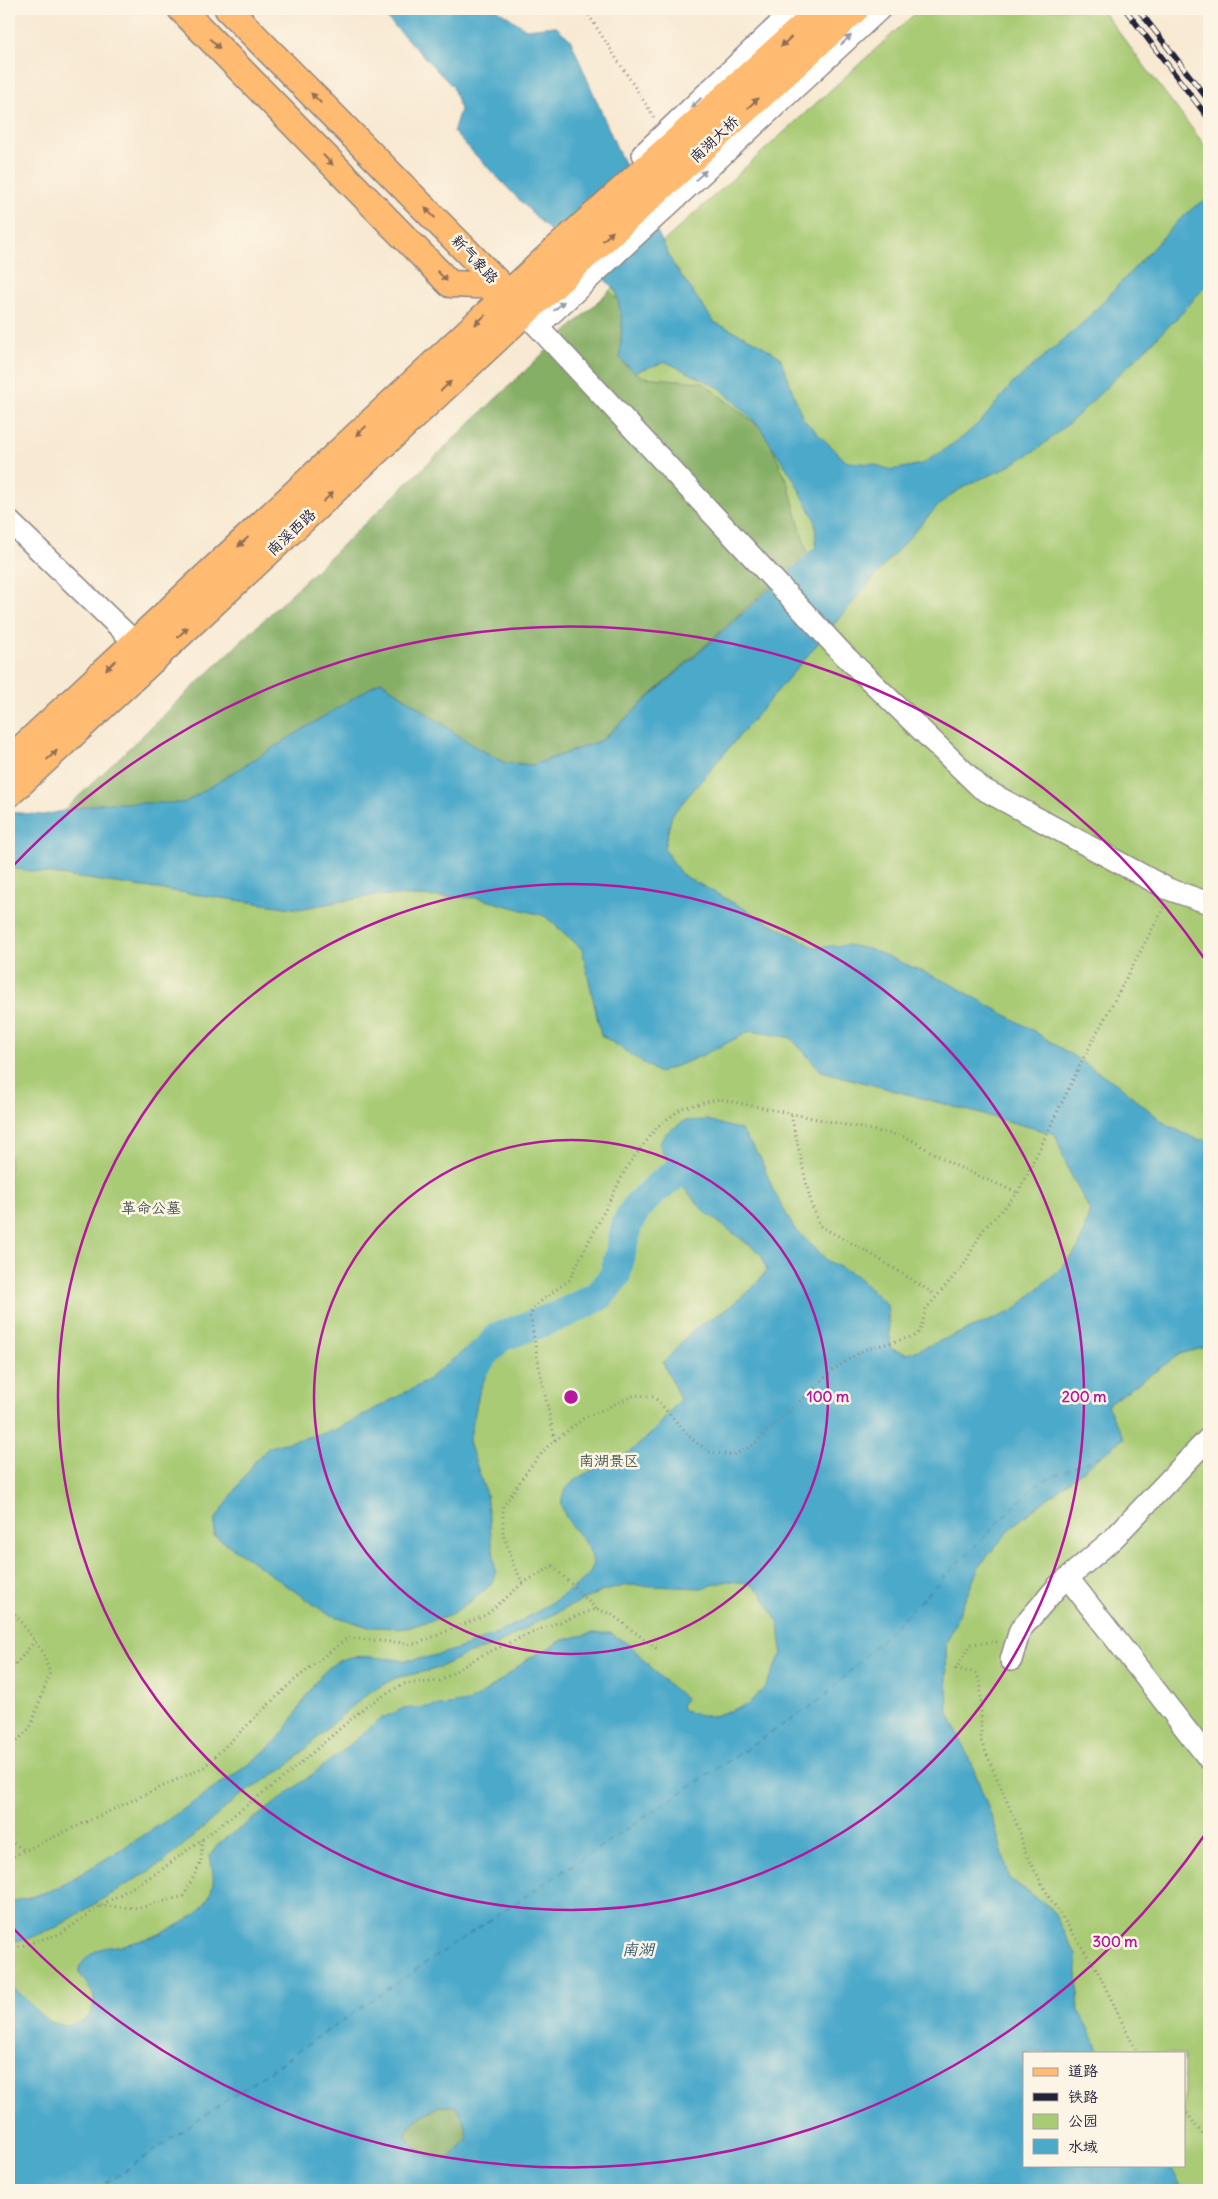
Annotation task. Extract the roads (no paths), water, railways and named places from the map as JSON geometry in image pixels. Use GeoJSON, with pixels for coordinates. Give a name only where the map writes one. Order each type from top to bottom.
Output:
{"type":"FeatureCollection","features":[{"type":"Feature","properties":{"kind":"main road","name":"新气象路"},"geometry":{"type":"LineString","coordinates":[[181,9],[450,284],[518,305]]}},
{"type":"Feature","properties":{"kind":"main road","name":"新气象路"},"geometry":{"type":"LineString","coordinates":[[228,9],[518,305]]}},
{"type":"Feature","properties":{"kind":"main road","name":"南湖大桥"},"geometry":{"type":"LineString","coordinates":[[563,263],[822,9]]}},
{"type":"Feature","properties":{"kind":"main road","name":"南湖大桥"},"geometry":{"type":"LineString","coordinates":[[563,263],[856,9]]}},
{"type":"Feature","properties":{"kind":"main road","name":"南溪西路"},"geometry":{"type":"LineString","coordinates":[[16,782],[144,651],[563,263]]}},
{"type":"Feature","properties":{"kind":"main road","name":"南溪西路"},"geometry":{"type":"LineString","coordinates":[[9,760],[144,651]]}},
{"type":"Feature","properties":{"kind":"street"},"geometry":{"type":"LineString","coordinates":[[794,9],[641,156],[563,263],[518,305],[843,654],[981,788],[1173,891],[1209,904]]}},
{"type":"Feature","properties":{"kind":"street"},"geometry":{"type":"LineString","coordinates":[[563,263],[666,208],[880,9]]}},
{"type":"Feature","properties":{"kind":"street"},"geometry":{"type":"LineString","coordinates":[[9,521],[144,651]]}},
{"type":"Feature","properties":{"kind":"street"},"geometry":{"type":"LineString","coordinates":[[1014,1650],[1020,1630],[1057,1587],[1113,1539],[1209,1438]]}},
{"type":"Feature","properties":{"kind":"street"},"geometry":{"type":"LineString","coordinates":[[1068,1578],[1209,1759]]}},
{"type":"Feature","properties":{"kind":"water","name":"南湖"},"geometry":{"type":"Polygon","coordinates":[[[378,9],[497,9],[526,29],[555,26],[570,39],[619,153],[673,264],[714,322],[757,342],[780,357],[803,419],[847,462],[873,464],[892,470],[922,464],[963,437],[983,419],[1012,384],[1086,320],[1176,223],[1194,207],[1209,198],[1209,282],[1179,316],[1075,418],[1038,449],[1000,471],[971,483],[951,495],[935,509],[888,561],[672,815],[664,848],[681,874],[814,947],[848,945],[873,950],[949,983],[1029,1028],[1117,1084],[1167,1125],[1198,1140],[1209,1139],[1209,1346],[1180,1354],[1107,1405],[1124,1438],[1014,1525],[980,1565],[946,1644],[948,1711],[974,1770],[994,1823],[1010,1879],[1051,1908],[1076,1954],[1079,2011],[1100,2052],[1023,2052],[1023,2166],[1170,2166],[1183,2190],[9,2190],[9,1984],[41,2015],[50,2021],[67,2025],[82,2021],[92,2010],[94,2001],[94,1996],[82,1977],[79,1967],[86,1959],[97,1950],[132,1943],[170,1930],[194,1915],[210,1895],[213,1872],[210,1855],[220,1842],[262,1813],[340,1753],[380,1719],[402,1709],[450,1705],[471,1701],[528,1659],[563,1640],[592,1633],[610,1633],[630,1645],[660,1677],[685,1698],[681,1706],[683,1711],[710,1717],[748,1705],[765,1687],[782,1653],[779,1624],[761,1592],[748,1583],[728,1581],[701,1588],[627,1585],[598,1593],[537,1622],[496,1645],[467,1654],[436,1669],[396,1678],[370,1692],[286,1767],[237,1798],[164,1862],[57,1927],[28,1939],[9,1942],[9,1903],[49,1891],[64,1884],[159,1825],[248,1765],[284,1732],[311,1688],[326,1670],[335,1663],[344,1659],[365,1656],[397,1660],[418,1659],[461,1648],[504,1629],[546,1606],[582,1581],[591,1570],[592,1559],[588,1548],[564,1514],[562,1503],[565,1491],[586,1473],[628,1453],[656,1428],[680,1399],[663,1363],[694,1329],[722,1312],[752,1289],[767,1270],[761,1254],[705,1212],[676,1179],[659,1145],[665,1134],[684,1121],[707,1120],[741,1130],[761,1159],[773,1190],[794,1228],[828,1261],[857,1276],[887,1305],[891,1349],[908,1354],[1013,1311],[1061,1268],[1079,1247],[1090,1211],[1068,1169],[1055,1134],[821,1071],[791,1038],[751,1031],[699,1057],[659,1073],[601,1035],[582,949],[545,916],[478,898],[377,895],[299,909],[9,868],[9,812],[43,815],[104,803],[184,803],[381,681],[472,745],[505,763],[533,765],[602,740],[816,547],[815,520],[793,478],[759,426],[720,388],[666,362],[634,372],[620,358],[622,321],[616,290],[546,227],[453,132],[460,110],[453,87],[378,9]],[[439,2106],[414,2122],[407,2131],[406,2137],[424,2154],[448,2159],[468,2138],[463,2119],[455,2106],[439,2106]]]}},
{"type":"Feature","properties":{"kind":"water"},"geometry":{"type":"Polygon","coordinates":[[[476,1341],[495,1352],[479,1393],[469,1442],[486,1494],[496,1574],[492,1583],[482,1593],[452,1614],[407,1628],[368,1627],[326,1613],[214,1535],[215,1520],[256,1460],[269,1447],[335,1430],[423,1383],[476,1341]]]}},
{"type":"Feature","properties":{"kind":"waterway"},"geometry":{"type":"LineString","coordinates":[[461,1380],[499,1337],[561,1315],[599,1296],[615,1276],[627,1224],[638,1205],[658,1187],[704,1153],[707,1156]]}},
{"type":"Feature","properties":{"kind":"railway"},"geometry":{"type":"LineString","coordinates":[[1125,9],[1209,119]]}},
{"type":"Feature","properties":{"kind":"railway"},"geometry":{"type":"LineString","coordinates":[[1138,9],[1209,101]]}},
{"type":"Feature","properties":{"kind":"park label","name":"革命公墓"},"geometry":{"type":"Point","coordinates":[151,1207]}},
{"type":"Feature","properties":{"kind":"park label","name":"南湖景区"},"geometry":{"type":"Point","coordinates":[609,1460]}}]}
